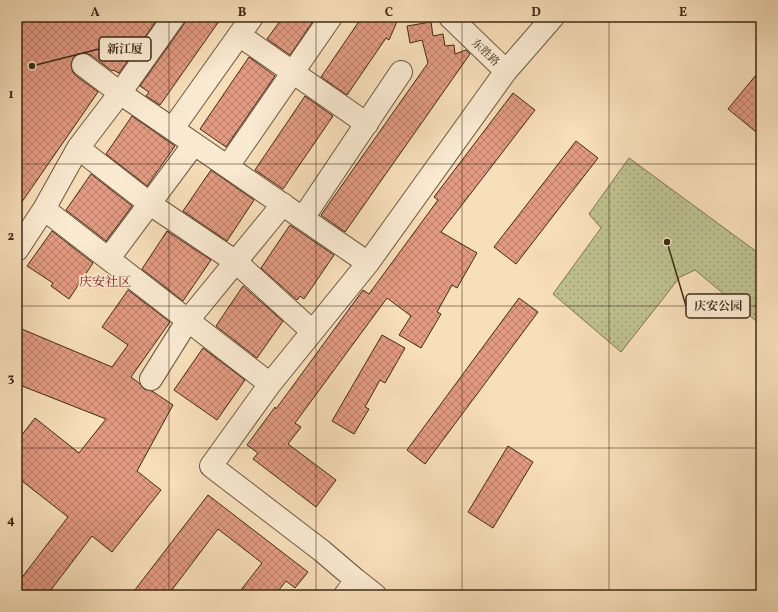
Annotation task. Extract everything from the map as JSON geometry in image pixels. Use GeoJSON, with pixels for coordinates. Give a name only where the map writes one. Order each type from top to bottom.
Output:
{"type":"FeatureCollection","features":[{"type":"Feature","properties":{"kind":"street"},"geometry":{"type":"LineString","coordinates":[[17,250],[44,209],[78,148],[174,17]]}},
{"type":"Feature","properties":{"kind":"street"},"geometry":{"type":"LineString","coordinates":[[172,128],[252,17]]}},
{"type":"Feature","properties":{"kind":"street"},"geometry":{"type":"LineString","coordinates":[[228,166],[330,17]]}},
{"type":"Feature","properties":{"kind":"street","name":"东胜路"},"geometry":{"type":"LineString","coordinates":[[450,17],[506,71]]}},
{"type":"Feature","properties":{"kind":"street"},"geometry":{"type":"LineString","coordinates":[[375,595],[350,588],[322,551],[211,466],[270,384],[368,263],[506,71],[553,17]]}},
{"type":"Feature","properties":{"kind":"street"},"geometry":{"type":"LineString","coordinates":[[239,35],[367,124]]}},
{"type":"Feature","properties":{"kind":"street"},"geometry":{"type":"LineString","coordinates":[[83,65],[194,144],[368,263]]}},
{"type":"Feature","properties":{"kind":"street"},"geometry":{"type":"LineString","coordinates":[[303,218],[401,72]]}},
{"type":"Feature","properties":{"kind":"street"},"geometry":{"type":"LineString","coordinates":[[109,258],[194,144]]}},
{"type":"Feature","properties":{"kind":"street"},"geometry":{"type":"LineString","coordinates":[[78,148],[150,204],[236,262],[312,332]]}},
{"type":"Feature","properties":{"kind":"street"},"geometry":{"type":"LineString","coordinates":[[151,379],[188,320],[283,204]]}},
{"type":"Feature","properties":{"kind":"street"},"geometry":{"type":"LineString","coordinates":[[44,209],[270,384]]}},
{"type":"Feature","properties":{"kind":"green space"},"geometry":{"type":"Polygon","coordinates":[[[629,158],[761,255],[761,325],[695,270],[680,277],[621,352],[553,294],[601,228],[589,214],[629,158]]]}},
{"type":"Feature","properties":{"kind":"building"},"geometry":{"type":"Polygon","coordinates":[[[17,17],[159,17],[119,73],[113,70],[112,71],[91,55],[85,53],[78,54],[73,58],[71,64],[75,75],[98,92],[17,209],[17,17]]]}},
{"type":"Feature","properties":{"kind":"building"},"geometry":{"type":"Polygon","coordinates":[[[186,17],[222,17],[160,105],[146,96],[149,92],[140,86],[184,24],[186,17]]]}},
{"type":"Feature","properties":{"kind":"building"},"geometry":{"type":"Polygon","coordinates":[[[283,17],[316,17],[290,55],[267,39],[283,17]]]}},
{"type":"Feature","properties":{"kind":"building"},"geometry":{"type":"Polygon","coordinates":[[[362,17],[399,17],[389,40],[386,38],[347,95],[321,77],[362,17]]]}},
{"type":"Feature","properties":{"kind":"building"},"geometry":{"type":"Polygon","coordinates":[[[431,22],[433,36],[443,34],[445,46],[454,45],[455,54],[466,50],[470,54],[345,232],[321,215],[428,63],[422,40],[410,43],[407,26],[431,22]]]}},
{"type":"Feature","properties":{"kind":"building"},"geometry":{"type":"Polygon","coordinates":[[[249,57],[275,76],[226,147],[200,129],[249,57]]]}},
{"type":"Feature","properties":{"kind":"building"},"geometry":{"type":"Polygon","coordinates":[[[761,69],[761,136],[728,109],[761,69]]]}},
{"type":"Feature","properties":{"kind":"building"},"geometry":{"type":"Polygon","coordinates":[[[513,93],[535,110],[441,232],[477,253],[457,288],[452,285],[437,312],[441,314],[421,348],[399,335],[411,316],[387,298],[295,423],[301,427],[288,444],[336,480],[316,507],[253,459],[258,453],[247,445],[275,407],[276,409],[363,290],[369,294],[438,200],[434,197],[513,93]]]}},
{"type":"Feature","properties":{"kind":"building"},"geometry":{"type":"Polygon","coordinates":[[[305,96],[333,116],[283,189],[255,170],[305,96]]]}},
{"type":"Feature","properties":{"kind":"building"},"geometry":{"type":"Polygon","coordinates":[[[132,116],[175,146],[147,186],[106,154],[132,116]]]}},
{"type":"Feature","properties":{"kind":"building"},"geometry":{"type":"Polygon","coordinates":[[[576,141],[598,158],[516,264],[494,247],[576,141]]]}},
{"type":"Feature","properties":{"kind":"building"},"geometry":{"type":"Polygon","coordinates":[[[211,170],[254,200],[227,241],[183,211],[211,170]]]}},
{"type":"Feature","properties":{"kind":"building"},"geometry":{"type":"Polygon","coordinates":[[[91,174],[132,206],[106,241],[66,210],[91,174]]]}},
{"type":"Feature","properties":{"kind":"building"},"geometry":{"type":"Polygon","coordinates":[[[290,225],[334,255],[304,299],[300,296],[297,300],[261,268],[290,225]]]}},
{"type":"Feature","properties":{"kind":"building"},"geometry":{"type":"Polygon","coordinates":[[[52,231],[93,263],[69,299],[51,286],[53,283],[27,266],[52,231]]]}},
{"type":"Feature","properties":{"kind":"building"},"geometry":{"type":"Polygon","coordinates":[[[167,231],[211,260],[183,301],[142,269],[167,231]]]}},
{"type":"Feature","properties":{"kind":"building"},"geometry":{"type":"Polygon","coordinates":[[[243,286],[283,321],[257,358],[216,326],[243,286]]]}},
{"type":"Feature","properties":{"kind":"building"},"geometry":{"type":"Polygon","coordinates":[[[128,290],[170,322],[131,377],[144,389],[152,391],[173,405],[137,471],[161,490],[112,552],[92,536],[47,595],[17,595],[17,584],[68,517],[17,477],[17,441],[35,418],[79,453],[106,419],[17,384],[17,327],[112,367],[128,345],[102,327],[128,290]]]}},
{"type":"Feature","properties":{"kind":"building"},"geometry":{"type":"Polygon","coordinates":[[[519,298],[538,312],[425,464],[407,450],[519,298]]]}},
{"type":"Feature","properties":{"kind":"building"},"geometry":{"type":"Polygon","coordinates":[[[382,335],[405,348],[385,383],[380,380],[365,407],[369,409],[354,434],[332,421],[382,335]]]}},
{"type":"Feature","properties":{"kind":"building"},"geometry":{"type":"Polygon","coordinates":[[[203,348],[245,380],[217,420],[174,390],[203,348]]]}},
{"type":"Feature","properties":{"kind":"building"},"geometry":{"type":"Polygon","coordinates":[[[508,446],[533,462],[493,528],[468,512],[508,446]]]}},
{"type":"Feature","properties":{"kind":"building"},"geometry":{"type":"Polygon","coordinates":[[[208,495],[308,572],[295,588],[286,581],[275,595],[237,595],[262,563],[218,529],[168,595],[131,595],[208,495]]]}},
{"type":"Feature","properties":{"kind":"place","name":"新江厦"},"geometry":{"type":"Point","coordinates":[32,66]}},
{"type":"Feature","properties":{"kind":"place","name":"庆安公园"},"geometry":{"type":"Point","coordinates":[667,242]}},
{"type":"Feature","properties":{"kind":"district","name":"庆安社区"},"geometry":{"type":"Point","coordinates":[105,281]}}]}
